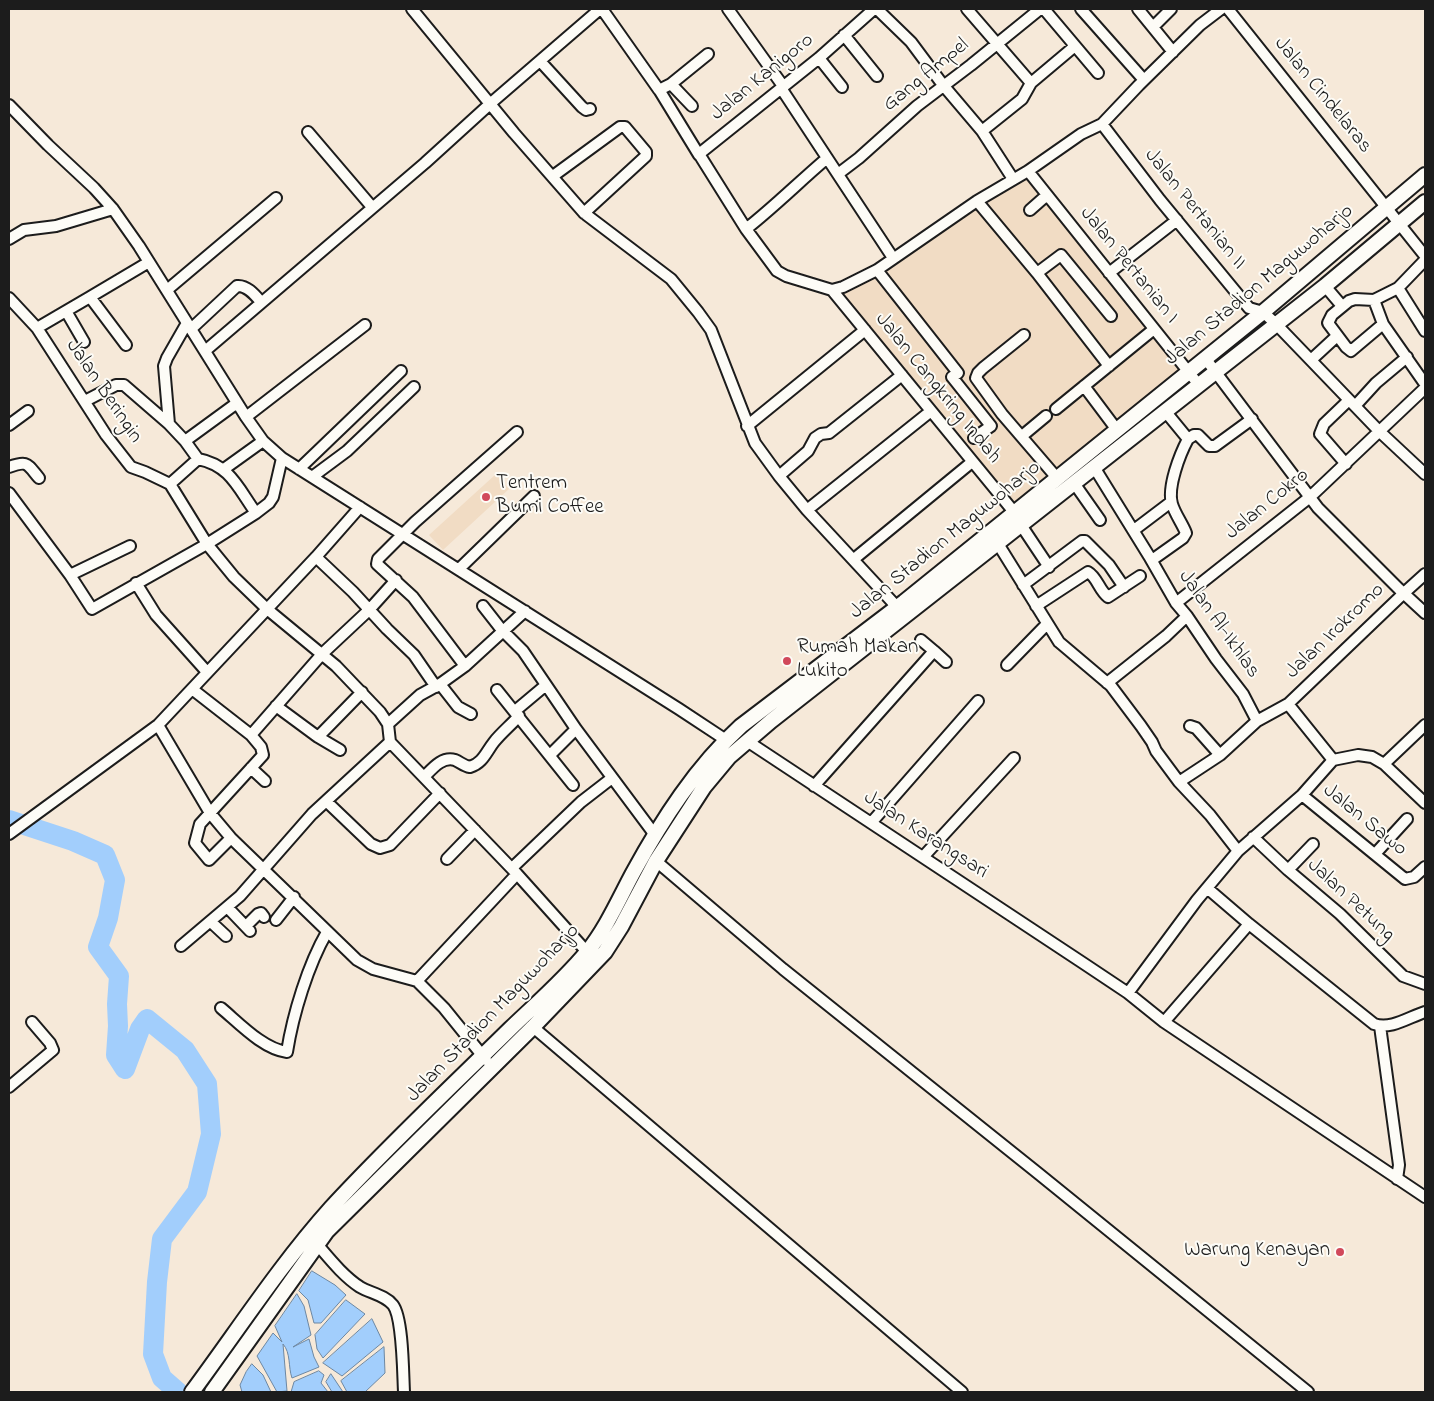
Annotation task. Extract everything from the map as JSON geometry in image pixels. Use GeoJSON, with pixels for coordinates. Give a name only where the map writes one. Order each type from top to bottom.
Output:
{"type":"FeatureCollection","features":[{"type":"Feature","properties":{"kind":"main road","name":"Jalan Stadion Maguwoharjo"},"geometry":{"type":"LineString","coordinates":[[196,1387],[296,1249],[360,1178],[487,1062],[533,1027],[605,952],[621,927],[699,782],[726,740],[741,726],[780,705],[994,538],[1014,512],[1263,312],[1425,174]]}},
{"type":"Feature","properties":{"kind":"main road","name":"Jalan Stadion Maguwoharjo"},"geometry":{"type":"LineString","coordinates":[[212,1392],[316,1244],[487,1062],[587,952],[599,935],[655,835],[699,782],[747,741],[780,705],[897,607],[994,538],[1021,525],[1324,286],[1425,202]]}},
{"type":"Feature","properties":{"kind":"street"},"geometry":{"type":"LineString","coordinates":[[412,9],[514,133],[584,213],[671,279],[698,312],[711,330],[755,443],[807,510],[897,607]]}},
{"type":"Feature","properties":{"kind":"street"},"geometry":{"type":"LineString","coordinates":[[204,351],[425,163],[491,103],[601,9],[658,88],[746,229],[774,266],[781,274],[832,290],[843,287],[877,270],[977,201],[1028,171],[1081,134],[1102,124],[1144,80],[1217,10]]}},
{"type":"Feature","properties":{"kind":"street"},"geometry":{"type":"LineString","coordinates":[[728,9],[782,87],[826,158],[893,258]]}},
{"type":"Feature","properties":{"kind":"street"},"geometry":{"type":"LineString","coordinates":[[875,9],[911,42],[943,85],[982,131],[1013,179]]}},
{"type":"Feature","properties":{"kind":"street","name":"Jalan Kanigoro"},"geometry":{"type":"LineString","coordinates":[[699,156],[700,153],[819,58],[875,9]]}},
{"type":"Feature","properties":{"kind":"street"},"geometry":{"type":"LineString","coordinates":[[967,9],[1031,83]]}},
{"type":"Feature","properties":{"kind":"street","name":"Gang Ampel"},"geometry":{"type":"LineString","coordinates":[[838,174],[859,158],[917,106],[1040,9]]}},
{"type":"Feature","properties":{"kind":"street"},"geometry":{"type":"LineString","coordinates":[[1044,9],[1098,72]]}},
{"type":"Feature","properties":{"kind":"street"},"geometry":{"type":"LineString","coordinates":[[1081,9],[1144,80]]}},
{"type":"Feature","properties":{"kind":"street"},"geometry":{"type":"LineString","coordinates":[[1138,9],[1173,52]]}},
{"type":"Feature","properties":{"kind":"street"},"geometry":{"type":"LineString","coordinates":[[1153,27],[1171,9]]}},
{"type":"Feature","properties":{"kind":"street","name":"Jalan Cindelaras"},"geometry":{"type":"LineString","coordinates":[[1228,9],[1425,256]]}},
{"type":"Feature","properties":{"kind":"street"},"geometry":{"type":"LineString","coordinates":[[844,35],[877,76]]}},
{"type":"Feature","properties":{"kind":"street"},"geometry":{"type":"LineString","coordinates":[[982,131],[1022,98],[1031,83],[1075,46]]}},
{"type":"Feature","properties":{"kind":"street"},"geometry":{"type":"LineString","coordinates":[[658,88],[661,90],[671,84],[708,54]]}},
{"type":"Feature","properties":{"kind":"street"},"geometry":{"type":"LineString","coordinates":[[819,58],[842,87]]}},
{"type":"Feature","properties":{"kind":"street"},"geometry":{"type":"LineString","coordinates":[[540,61],[582,108],[590,109]]}},
{"type":"Feature","properties":{"kind":"street"},"geometry":{"type":"LineString","coordinates":[[671,84],[692,106]]}},
{"type":"Feature","properties":{"kind":"street"},"geometry":{"type":"LineString","coordinates":[[9,105],[113,209],[167,290],[246,417],[263,441],[282,458],[526,611],[726,740]]}},
{"type":"Feature","properties":{"kind":"street","name":"Jalan Pertanian II"},"geometry":{"type":"LineString","coordinates":[[1102,124],[1177,220],[1250,308],[1263,312],[1276,324],[1378,430],[1425,474]]}},
{"type":"Feature","properties":{"kind":"street"},"geometry":{"type":"LineString","coordinates":[[553,176],[620,127],[625,127],[646,152],[646,156],[584,213]]}},
{"type":"Feature","properties":{"kind":"street"},"geometry":{"type":"LineString","coordinates":[[308,132],[372,207]]}},
{"type":"Feature","properties":{"kind":"street"},"geometry":{"type":"LineString","coordinates":[[746,229],[772,208],[826,158]]}},
{"type":"Feature","properties":{"kind":"street","name":"Jalan Pertanian I"},"geometry":{"type":"LineString","coordinates":[[1028,171],[1199,385]]}},
{"type":"Feature","properties":{"kind":"street"},"geometry":{"type":"LineString","coordinates":[[1030,210],[1047,195]]}},
{"type":"Feature","properties":{"kind":"street"},"geometry":{"type":"LineString","coordinates":[[167,290],[276,198]]}},
{"type":"Feature","properties":{"kind":"street"},"geometry":{"type":"LineString","coordinates":[[977,201],[1037,273],[1109,366]]}},
{"type":"Feature","properties":{"kind":"street"},"geometry":{"type":"LineString","coordinates":[[9,239],[24,230],[56,226],[113,209]]}},
{"type":"Feature","properties":{"kind":"street"},"geometry":{"type":"LineString","coordinates":[[1109,273],[1177,220]]}},
{"type":"Feature","properties":{"kind":"street"},"geometry":{"type":"LineString","coordinates":[[1037,273],[1061,255],[1111,316]]}},
{"type":"Feature","properties":{"kind":"street"},"geometry":{"type":"LineString","coordinates":[[1382,324],[1352,350],[1347,349],[1328,323],[1332,315],[1342,306],[1355,299],[1374,300],[1398,288],[1425,260]]}},
{"type":"Feature","properties":{"kind":"street"},"geometry":{"type":"LineString","coordinates":[[37,328],[149,262]]}},
{"type":"Feature","properties":{"kind":"street"},"geometry":{"type":"LineString","coordinates":[[877,270],[958,373],[952,377],[991,426]]}},
{"type":"Feature","properties":{"kind":"street"},"geometry":{"type":"LineString","coordinates":[[169,424],[164,366],[167,358],[189,326],[237,286],[244,286],[261,302]]}},
{"type":"Feature","properties":{"kind":"street"},"geometry":{"type":"LineString","coordinates":[[1324,286],[1342,306]]}},
{"type":"Feature","properties":{"kind":"street"},"geometry":{"type":"LineString","coordinates":[[1398,288],[1425,331]]}},
{"type":"Feature","properties":{"kind":"street","name":"Jalan Cangkring Indah"},"geometry":{"type":"LineString","coordinates":[[832,290],[1014,512]]}},
{"type":"Feature","properties":{"kind":"street"},"geometry":{"type":"LineString","coordinates":[[90,297],[126,345]]}},
{"type":"Feature","properties":{"kind":"street","name":"Jalan Beringin"},"geometry":{"type":"LineString","coordinates":[[9,298],[37,328],[106,435],[131,467],[170,484]]}},
{"type":"Feature","properties":{"kind":"street"},"geometry":{"type":"LineString","coordinates":[[1374,300],[1382,324],[1407,357],[1425,386]]}},
{"type":"Feature","properties":{"kind":"street"},"geometry":{"type":"LineString","coordinates":[[66,311],[84,342]]}},
{"type":"Feature","properties":{"kind":"street"},"geometry":{"type":"LineString","coordinates":[[246,417],[365,325]]}},
{"type":"Feature","properties":{"kind":"street"},"geometry":{"type":"LineString","coordinates":[[1056,409],[1154,329]]}},
{"type":"Feature","properties":{"kind":"street"},"geometry":{"type":"LineString","coordinates":[[747,426],[865,330]]}},
{"type":"Feature","properties":{"kind":"street"},"geometry":{"type":"LineString","coordinates":[[1024,335],[983,368],[976,378],[1002,414],[1057,478]]}},
{"type":"Feature","properties":{"kind":"street"},"geometry":{"type":"LineString","coordinates":[[1311,360],[1337,336]]}},
{"type":"Feature","properties":{"kind":"street"},"geometry":{"type":"LineString","coordinates":[[1346,464],[1320,434],[1324,424],[1407,357]]}},
{"type":"Feature","properties":{"kind":"street","name":"Jalan Irokromo"},"geometry":{"type":"LineString","coordinates":[[1205,358],[1318,508],[1404,593],[1288,704],[1257,721]]}},
{"type":"Feature","properties":{"kind":"street"},"geometry":{"type":"LineString","coordinates":[[299,469],[401,371]]}},
{"type":"Feature","properties":{"kind":"street"},"geometry":{"type":"LineString","coordinates":[[779,476],[808,451],[815,438],[821,434],[828,433],[902,375]]}},
{"type":"Feature","properties":{"kind":"street"},"geometry":{"type":"LineString","coordinates":[[85,401],[116,385],[124,385],[169,424],[198,459],[211,462],[224,469],[256,513]]}},
{"type":"Feature","properties":{"kind":"street"},"geometry":{"type":"LineString","coordinates":[[1084,386],[1117,430]]}},
{"type":"Feature","properties":{"kind":"street","name":"Jalan Cokro"},"geometry":{"type":"LineString","coordinates":[[1176,603],[1310,497],[1425,386]]}},
{"type":"Feature","properties":{"kind":"street"},"geometry":{"type":"LineString","coordinates":[[312,477],[347,452],[414,387]]}},
{"type":"Feature","properties":{"kind":"street"},"geometry":{"type":"LineString","coordinates":[[185,441],[238,404]]}},
{"type":"Feature","properties":{"kind":"street"},"geometry":{"type":"LineString","coordinates":[[9,425],[28,411]]}},
{"type":"Feature","properties":{"kind":"street"},"geometry":{"type":"LineString","coordinates":[[807,510],[931,411]]}},
{"type":"Feature","properties":{"kind":"street"},"geometry":{"type":"LineString","coordinates":[[1165,411],[1188,439]]}},
{"type":"Feature","properties":{"kind":"street"},"geometry":{"type":"LineString","coordinates":[[974,438],[991,426],[1002,414]]}},
{"type":"Feature","properties":{"kind":"street"},"geometry":{"type":"LineString","coordinates":[[1022,436],[1046,416]]}},
{"type":"Feature","properties":{"kind":"street"},"geometry":{"type":"LineString","coordinates":[[1152,560],[1186,534],[1172,502],[1172,486],[1179,454],[1188,439],[1198,435],[1209,446],[1215,446],[1252,419]]}},
{"type":"Feature","properties":{"kind":"street"},"geometry":{"type":"LineString","coordinates":[[465,666],[414,597],[377,564],[378,559],[403,534],[517,432]]}},
{"type":"Feature","properties":{"kind":"street"},"geometry":{"type":"LineString","coordinates":[[224,469],[263,441]]}},
{"type":"Feature","properties":{"kind":"street"},"geometry":{"type":"LineString","coordinates":[[9,493],[70,575],[92,609],[207,544],[269,503],[273,497],[282,458]]}},
{"type":"Feature","properties":{"kind":"street"},"geometry":{"type":"LineString","coordinates":[[198,459],[170,484],[207,544],[234,577],[266,609],[322,654],[362,692],[388,724],[390,742],[514,871],[587,952]]}},
{"type":"Feature","properties":{"kind":"street"},"geometry":{"type":"LineString","coordinates":[[9,466],[22,462],[27,464],[39,478]]}},
{"type":"Feature","properties":{"kind":"street"},"geometry":{"type":"LineString","coordinates":[[854,559],[972,462]]}},
{"type":"Feature","properties":{"kind":"street","name":"Jalan Al-Ikhlas"},"geometry":{"type":"LineString","coordinates":[[1094,467],[1134,530],[1176,603],[1244,694],[1257,721]]}},
{"type":"Feature","properties":{"kind":"street"},"geometry":{"type":"LineString","coordinates":[[1074,483],[1100,520]]}},
{"type":"Feature","properties":{"kind":"street"},"geometry":{"type":"LineString","coordinates":[[459,569],[534,496]]}},
{"type":"Feature","properties":{"kind":"street"},"geometry":{"type":"LineString","coordinates":[[1134,530],[1172,502]]}},
{"type":"Feature","properties":{"kind":"street"},"geometry":{"type":"LineString","coordinates":[[13,832],[158,725],[316,557],[360,507]]}},
{"type":"Feature","properties":{"kind":"street"},"geometry":{"type":"LineString","coordinates":[[1021,525],[1049,567]]}},
{"type":"Feature","properties":{"kind":"street"},"geometry":{"type":"LineString","coordinates":[[994,538],[1060,642],[1107,683],[1141,726],[1156,751],[1179,782],[1210,815],[1238,851]]}},
{"type":"Feature","properties":{"kind":"street"},"geometry":{"type":"LineString","coordinates":[[1023,585],[1082,542],[1086,542],[1109,564],[1124,588]]}},
{"type":"Feature","properties":{"kind":"street"},"geometry":{"type":"LineString","coordinates":[[70,575],[130,546]]}},
{"type":"Feature","properties":{"kind":"street"},"geometry":{"type":"LineString","coordinates":[[316,557],[414,655],[438,686],[458,706],[471,714]]}},
{"type":"Feature","properties":{"kind":"street"},"geometry":{"type":"LineString","coordinates":[[1036,606],[1088,572],[1092,574],[1108,597],[1140,576]]}},
{"type":"Feature","properties":{"kind":"street"},"geometry":{"type":"LineString","coordinates":[[1425,574],[1404,593],[1425,613]]}},
{"type":"Feature","properties":{"kind":"street"},"geometry":{"type":"LineString","coordinates":[[251,735],[322,654],[369,610],[396,580]]}},
{"type":"Feature","properties":{"kind":"street"},"geometry":{"type":"LineString","coordinates":[[136,583],[156,616],[207,672]]}},
{"type":"Feature","properties":{"kind":"street"},"geometry":{"type":"LineString","coordinates":[[483,606],[504,632],[523,651],[576,729],[655,835]]}},
{"type":"Feature","properties":{"kind":"street"},"geometry":{"type":"LineString","coordinates":[[388,724],[420,695],[438,686],[465,666],[526,611]]}},
{"type":"Feature","properties":{"kind":"street"},"geometry":{"type":"LineString","coordinates":[[1107,683],[1166,636],[1187,616]]}},
{"type":"Feature","properties":{"kind":"street"},"geometry":{"type":"LineString","coordinates":[[1007,665],[1047,624]]}},
{"type":"Feature","properties":{"kind":"street"},"geometry":{"type":"LineString","coordinates":[[921,640],[946,662]]}},
{"type":"Feature","properties":{"kind":"street"},"geometry":{"type":"LineString","coordinates":[[814,786],[934,651]]}},
{"type":"Feature","properties":{"kind":"street"},"geometry":{"type":"LineString","coordinates":[[424,777],[443,760],[456,760],[470,767],[475,766],[517,714],[546,685]]}},
{"type":"Feature","properties":{"kind":"street"},"geometry":{"type":"LineString","coordinates":[[192,689],[251,735],[263,751],[263,755],[200,824],[196,845],[209,860],[231,838]]}},
{"type":"Feature","properties":{"kind":"street"},"geometry":{"type":"LineString","coordinates":[[497,690],[573,785]]}},
{"type":"Feature","properties":{"kind":"street"},"geometry":{"type":"LineString","coordinates":[[318,737],[362,692]]}},
{"type":"Feature","properties":{"kind":"street"},"geometry":{"type":"LineString","coordinates":[[871,823],[978,701]]}},
{"type":"Feature","properties":{"kind":"street"},"geometry":{"type":"LineString","coordinates":[[1288,704],[1334,760]]}},
{"type":"Feature","properties":{"kind":"street"},"geometry":{"type":"LineString","coordinates":[[276,706],[318,737],[340,750]]}},
{"type":"Feature","properties":{"kind":"street"},"geometry":{"type":"LineString","coordinates":[[1179,782],[1220,755],[1257,721]]}},
{"type":"Feature","properties":{"kind":"street"},"geometry":{"type":"LineString","coordinates":[[158,725],[210,813],[231,838],[357,960],[373,969],[417,981],[444,1008],[487,1062]]}},
{"type":"Feature","properties":{"kind":"street"},"geometry":{"type":"LineString","coordinates":[[1384,764],[1425,725]]}},
{"type":"Feature","properties":{"kind":"street"},"geometry":{"type":"LineString","coordinates":[[1190,726],[1196,728],[1220,755]]}},
{"type":"Feature","properties":{"kind":"street"},"geometry":{"type":"LineString","coordinates":[[550,755],[576,729]]}},
{"type":"Feature","properties":{"kind":"street","name":"Jalan Karangsari"},"geometry":{"type":"LineString","coordinates":[[747,741],[1128,993],[1164,1022],[1425,1197]]}},
{"type":"Feature","properties":{"kind":"street"},"geometry":{"type":"LineString","coordinates":[[182,946],[228,908],[312,814],[390,742]]}},
{"type":"Feature","properties":{"kind":"street"},"geometry":{"type":"LineString","coordinates":[[1128,993],[1207,888],[1238,851],[1302,795],[1334,760],[1358,755],[1372,757],[1384,764],[1425,803]]}},
{"type":"Feature","properties":{"kind":"street"},"geometry":{"type":"LineString","coordinates":[[923,857],[1014,758]]}},
{"type":"Feature","properties":{"kind":"street"},"geometry":{"type":"LineString","coordinates":[[251,768],[265,781]]}},
{"type":"Feature","properties":{"kind":"street"},"geometry":{"type":"LineString","coordinates":[[417,981],[514,871],[581,802],[612,778]]}},
{"type":"Feature","properties":{"kind":"street"},"geometry":{"type":"LineString","coordinates":[[326,801],[371,844],[380,848],[390,846],[440,793]]}},
{"type":"Feature","properties":{"kind":"street","name":"Jalan Sawo"},"geometry":{"type":"LineString","coordinates":[[1302,795],[1405,879],[1414,877],[1425,867]]}},
{"type":"Feature","properties":{"kind":"street"},"geometry":{"type":"LineString","coordinates":[[1375,854],[1407,819]]}},
{"type":"Feature","properties":{"kind":"street"},"geometry":{"type":"LineString","coordinates":[[447,859],[475,830]]}},
{"type":"Feature","properties":{"kind":"street","name":"Jalan Petung"},"geometry":{"type":"LineString","coordinates":[[1253,838],[1340,914],[1403,976],[1425,984]]}},
{"type":"Feature","properties":{"kind":"street"},"geometry":{"type":"LineString","coordinates":[[1288,870],[1313,844]]}},
{"type":"Feature","properties":{"kind":"street"},"geometry":{"type":"LineString","coordinates":[[656,861],[783,969],[1308,1392]]}},
{"type":"Feature","properties":{"kind":"street"},"geometry":{"type":"LineString","coordinates":[[1207,888],[1248,924],[1366,1019],[1380,1026],[1390,1025],[1425,1012]]}},
{"type":"Feature","properties":{"kind":"street"},"geometry":{"type":"LineString","coordinates":[[276,920],[294,898]]}},
{"type":"Feature","properties":{"kind":"street"},"geometry":{"type":"LineString","coordinates":[[228,908],[248,928],[258,914],[261,913],[264,916]]}},
{"type":"Feature","properties":{"kind":"street"},"geometry":{"type":"LineString","coordinates":[[212,922],[226,936]]}},
{"type":"Feature","properties":{"kind":"street"},"geometry":{"type":"LineString","coordinates":[[1164,1022],[1248,924]]}},
{"type":"Feature","properties":{"kind":"street"},"geometry":{"type":"LineString","coordinates":[[221,1008],[262,1042],[278,1051],[287,1052],[291,1027],[297,1007],[314,959],[327,932]]}},
{"type":"Feature","properties":{"kind":"street"},"geometry":{"type":"LineString","coordinates":[[9,1087],[53,1050],[50,1043],[32,1022]]}},
{"type":"Feature","properties":{"kind":"street"},"geometry":{"type":"LineString","coordinates":[[1380,1026],[1399,1165],[1397,1178]]}},
{"type":"Feature","properties":{"kind":"street"},"geometry":{"type":"LineString","coordinates":[[533,1027],[962,1392]]}},
{"type":"Feature","properties":{"kind":"street"},"geometry":{"type":"LineString","coordinates":[[316,1244],[359,1286],[383,1297],[396,1310],[401,1336],[404,1392]]}},
{"type":"Feature","properties":{"kind":"shaded area"},"geometry":{"type":"Polygon","coordinates":[[[1028,171],[1189,372],[1014,512],[832,290],[1028,171]]]}},
{"type":"Feature","properties":{"kind":"shaded area","name":"Tentrem Bumi Coffee"},"geometry":{"type":"Polygon","coordinates":[[[496,474],[509,489],[443,550],[429,535],[496,474]]]}},
{"type":"Feature","properties":{"kind":"water"},"geometry":{"type":"Polygon","coordinates":[[[312,1271],[335,1285],[346,1295],[321,1323],[314,1323],[308,1300],[299,1291],[312,1271]]]}},
{"type":"Feature","properties":{"kind":"water"},"geometry":{"type":"Polygon","coordinates":[[[297,1294],[304,1306],[311,1335],[293,1347],[309,1339],[319,1367],[292,1378],[286,1348],[283,1344],[287,1391],[277,1392],[257,1356],[273,1333],[282,1342],[275,1326],[297,1294]]]}},
{"type":"Feature","properties":{"kind":"water"},"geometry":{"type":"Polygon","coordinates":[[[346,1300],[365,1314],[323,1358],[317,1349],[315,1335],[346,1300]]]}},
{"type":"Feature","properties":{"kind":"water"},"geometry":{"type":"Polygon","coordinates":[[[372,1319],[383,1342],[342,1376],[323,1363],[372,1319]]]}},
{"type":"Feature","properties":{"kind":"water"},"geometry":{"type":"Polygon","coordinates":[[[384,1347],[385,1373],[365,1392],[347,1392],[341,1381],[384,1347]]]}},
{"type":"Feature","properties":{"kind":"water"},"geometry":{"type":"Polygon","coordinates":[[[252,1364],[263,1375],[271,1392],[242,1392],[240,1385],[252,1364]]]}},
{"type":"Feature","properties":{"kind":"water"},"geometry":{"type":"Polygon","coordinates":[[[319,1371],[324,1375],[321,1383],[328,1392],[291,1392],[294,1382],[319,1371]]]}},
{"type":"Feature","properties":{"kind":"water"},"geometry":{"type":"Polygon","coordinates":[[[331,1374],[343,1392],[332,1392],[326,1382],[331,1374]]]}},
{"type":"Feature","properties":{"kind":"waterway"},"geometry":{"type":"LineString","coordinates":[[9,820],[73,841],[105,855],[115,880],[108,918],[98,947],[119,976],[116,1055],[125,1069],[140,1029],[147,1019],[185,1050],[207,1084],[211,1134],[197,1192],[162,1239],[157,1282],[153,1354],[162,1378],[178,1392]]}},
{"type":"Feature","properties":{"kind":"place","name":"Tentrem Bumi Coffee"},"geometry":{"type":"Point","coordinates":[486,497]}},
{"type":"Feature","properties":{"kind":"place","name":"Rumah Makan Lukito"},"geometry":{"type":"Point","coordinates":[787,661]}},
{"type":"Feature","properties":{"kind":"place","name":"Warung Kenayan"},"geometry":{"type":"Point","coordinates":[1340,1252]}}]}
